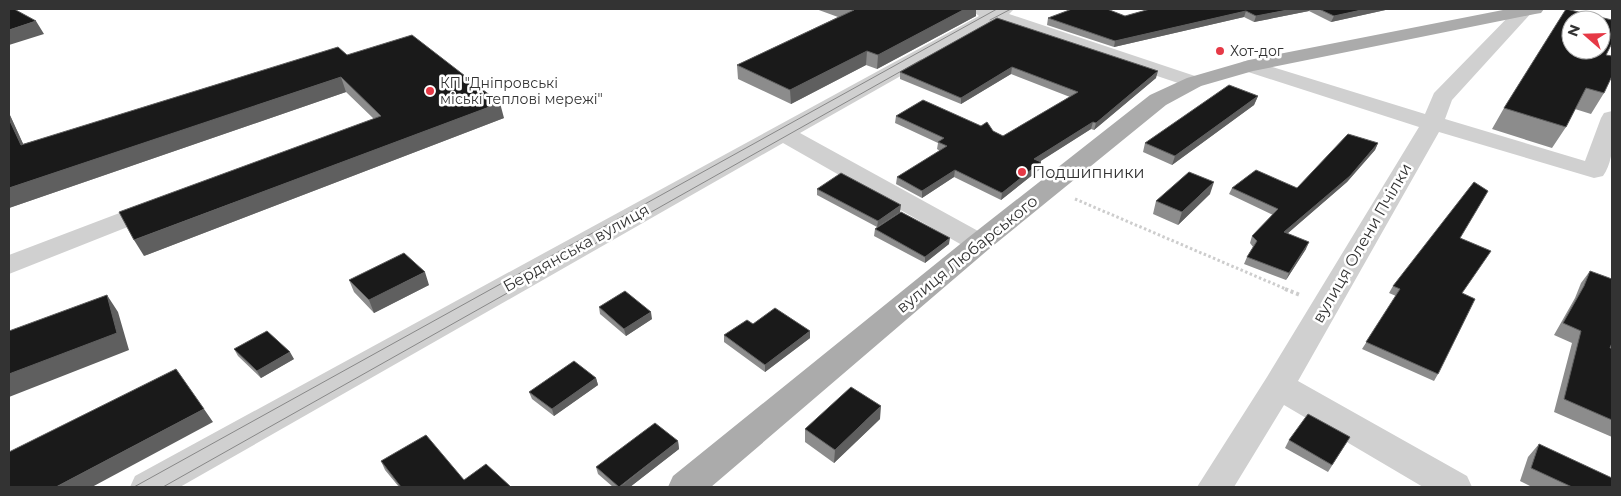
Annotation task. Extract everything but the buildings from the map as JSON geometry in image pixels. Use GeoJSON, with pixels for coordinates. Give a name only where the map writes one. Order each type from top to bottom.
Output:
{"type":"FeatureCollection","features":[{"type":"Feature","properties":{"kind":"main road","name":"вулиця Любарського"},"geometry":{"type":"LineString","coordinates":[[686,487],[979,243],[1144,110],[1194,82],[1249,66],[1530,10]]}},
{"type":"Feature","properties":{"kind":"street","name":"вулиця Олени Пчілки"},"geometry":{"type":"LineString","coordinates":[[1215,487],[1278,386],[1432,124],[1442,98],[1530,10]]}},
{"type":"Feature","properties":{"kind":"street"},"geometry":{"type":"LineString","coordinates":[[991,11],[1194,82]]}},
{"type":"Feature","properties":{"kind":"street","name":"Бердянська вулиця"},"geometry":{"type":"LineString","coordinates":[[148,487],[782,132],[991,11]]}},
{"type":"Feature","properties":{"kind":"street"},"geometry":{"type":"LineString","coordinates":[[1249,66],[1432,124],[1448,126],[1594,171],[1612,118]]}},
{"type":"Feature","properties":{"kind":"street"},"geometry":{"type":"LineString","coordinates":[[782,132],[979,243]]}},
{"type":"Feature","properties":{"kind":"street"},"geometry":{"type":"LineString","coordinates":[[9,265],[186,196]]}},
{"type":"Feature","properties":{"kind":"street"},"geometry":{"type":"LineString","coordinates":[[1278,386],[1454,487]]}},
{"type":"Feature","properties":{"kind":"path"},"geometry":{"type":"LineString","coordinates":[[1049,187],[1325,306]]}},
{"type":"Feature","properties":{"kind":"tram line"},"geometry":{"type":"LineString","coordinates":[[134,487],[997,9]]}},
{"type":"Feature","properties":{"kind":"tram line"},"geometry":{"type":"LineString","coordinates":[[990,20],[1011,9]]}},
{"type":"Feature","properties":{"kind":"tram line"},"geometry":{"type":"LineString","coordinates":[[163,487],[921,60]]}},
{"type":"Feature","properties":{"kind":"place","name":"Хот-дог"},"geometry":{"type":"Point","coordinates":[1220,51]}},
{"type":"Feature","properties":{"kind":"place","name":"КП \"Дніпровські міські теплові мережі\""},"geometry":{"type":"Point","coordinates":[430,91]}},
{"type":"Feature","properties":{"kind":"place","name":"Подшипники"},"geometry":{"type":"Point","coordinates":[1022,172]}}]}
